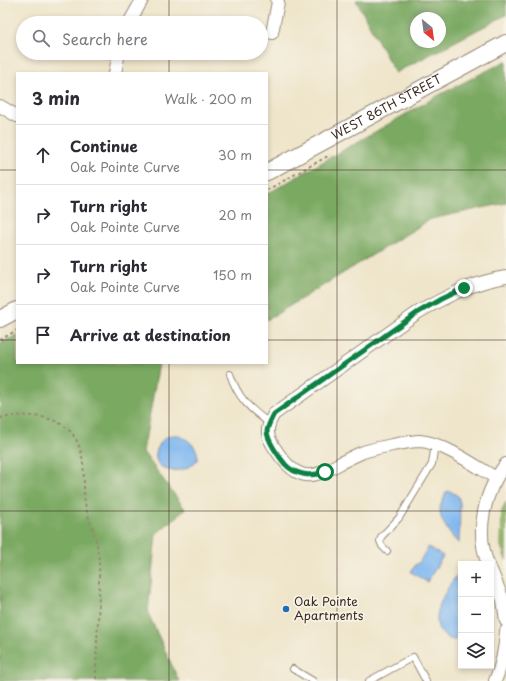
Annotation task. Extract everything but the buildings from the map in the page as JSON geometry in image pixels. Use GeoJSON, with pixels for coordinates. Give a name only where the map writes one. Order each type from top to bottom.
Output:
{"type":"FeatureCollection","features":[{"type":"Feature","properties":{"kind":"street"},"geometry":{"type":"LineString","coordinates":[[133,16],[142,0]]}},
{"type":"Feature","properties":{"kind":"street"},"geometry":{"type":"LineString","coordinates":[[272,32],[278,2],[277,0]]}},
{"type":"Feature","properties":{"kind":"street","name":"WEST 86TH STREET"},"geometry":{"type":"LineString","coordinates":[[268,171],[506,43]]}},
{"type":"Feature","properties":{"kind":"street"},"geometry":{"type":"LineString","coordinates":[[115,72],[118,60]]}},
{"type":"Feature","properties":{"kind":"street"},"geometry":{"type":"LineString","coordinates":[[0,106],[16,115]]}},
{"type":"Feature","properties":{"kind":"street"},"geometry":{"type":"LineString","coordinates":[[496,478],[435,444],[418,441],[362,452],[325,472],[314,475],[304,474],[285,464],[270,443],[267,433],[268,423],[274,414],[417,313],[464,288],[494,278],[506,277]]}},
{"type":"Feature","properties":{"kind":"street"},"geometry":{"type":"LineString","coordinates":[[0,320],[16,311]]}},
{"type":"Feature","properties":{"kind":"street"},"geometry":{"type":"LineString","coordinates":[[487,561],[483,542],[482,523],[486,504],[496,478],[506,464]]}},
{"type":"Feature","properties":{"kind":"street"},"geometry":{"type":"LineString","coordinates":[[494,578],[503,600],[506,621]]}},
{"type":"Feature","properties":{"kind":"street"},"geometry":{"type":"LineString","coordinates":[[495,681],[500,668],[505,646],[506,631]]}},
{"type":"Feature","properties":{"kind":"lane"},"geometry":{"type":"LineString","coordinates":[[230,374],[241,399],[249,408],[268,423]]}},
{"type":"Feature","properties":{"kind":"lane"},"geometry":{"type":"LineString","coordinates":[[387,551],[382,546],[380,541],[381,537],[399,518],[432,464],[435,444]]}},
{"type":"Feature","properties":{"kind":"lane"},"geometry":{"type":"LineString","coordinates":[[369,681],[414,657],[426,681]]}},
{"type":"Feature","properties":{"kind":"lane"},"geometry":{"type":"LineString","coordinates":[[293,669],[313,681]]}},
{"type":"Feature","properties":{"kind":"path"},"geometry":{"type":"LineString","coordinates":[[0,340],[16,331]]}},
{"type":"Feature","properties":{"kind":"path"},"geometry":{"type":"LineString","coordinates":[[0,418],[15,415],[31,415],[50,419],[64,426],[75,437],[80,447],[83,458],[85,504],[99,554],[99,608],[96,681]]}},
{"type":"Feature","properties":{"kind":"green space"},"geometry":{"type":"Polygon","coordinates":[[[356,0],[506,0],[506,15],[446,46],[446,12],[410,12],[410,48],[443,48],[395,73],[356,0]]]}},
{"type":"Feature","properties":{"kind":"green space"},"geometry":{"type":"Polygon","coordinates":[[[506,61],[506,203],[431,219],[268,319],[268,193],[439,95],[506,61]]]}},
{"type":"Feature","properties":{"kind":"green space"},"geometry":{"type":"Polygon","coordinates":[[[16,336],[16,364],[159,364],[143,452],[185,509],[156,534],[148,613],[179,681],[0,681],[0,344],[16,336]]]}},
{"type":"Feature","properties":{"kind":"green space"},"geometry":{"type":"Polygon","coordinates":[[[506,502],[506,560],[501,546],[502,511],[506,502]]]}},
{"type":"Feature","properties":{"kind":"water"},"geometry":{"type":"Polygon","coordinates":[[[178,435],[193,445],[197,452],[197,460],[184,469],[165,469],[157,462],[157,451],[165,438],[178,435]]]}},
{"type":"Feature","properties":{"kind":"water"},"geometry":{"type":"Polygon","coordinates":[[[450,491],[458,496],[460,503],[459,544],[447,529],[440,511],[446,492],[450,491]]]}},
{"type":"Feature","properties":{"kind":"water"},"geometry":{"type":"Polygon","coordinates":[[[428,547],[443,556],[427,582],[411,572],[416,564],[419,563],[428,547]]]}},
{"type":"Feature","properties":{"kind":"water"},"geometry":{"type":"Polygon","coordinates":[[[458,574],[458,639],[453,640],[443,635],[438,628],[437,619],[438,610],[452,581],[458,574]]]}},
{"type":"Feature","properties":{"kind":"place","name":"Oak Pointe Apartments"},"geometry":{"type":"Point","coordinates":[286,609]}},
{"type":"Feature","properties":{"kind":"route"},"geometry":{"type":"LineString","coordinates":[[325,472],[314,475],[304,474],[285,464],[270,443],[267,433],[268,423],[274,414],[417,313],[464,288]]}}]}
